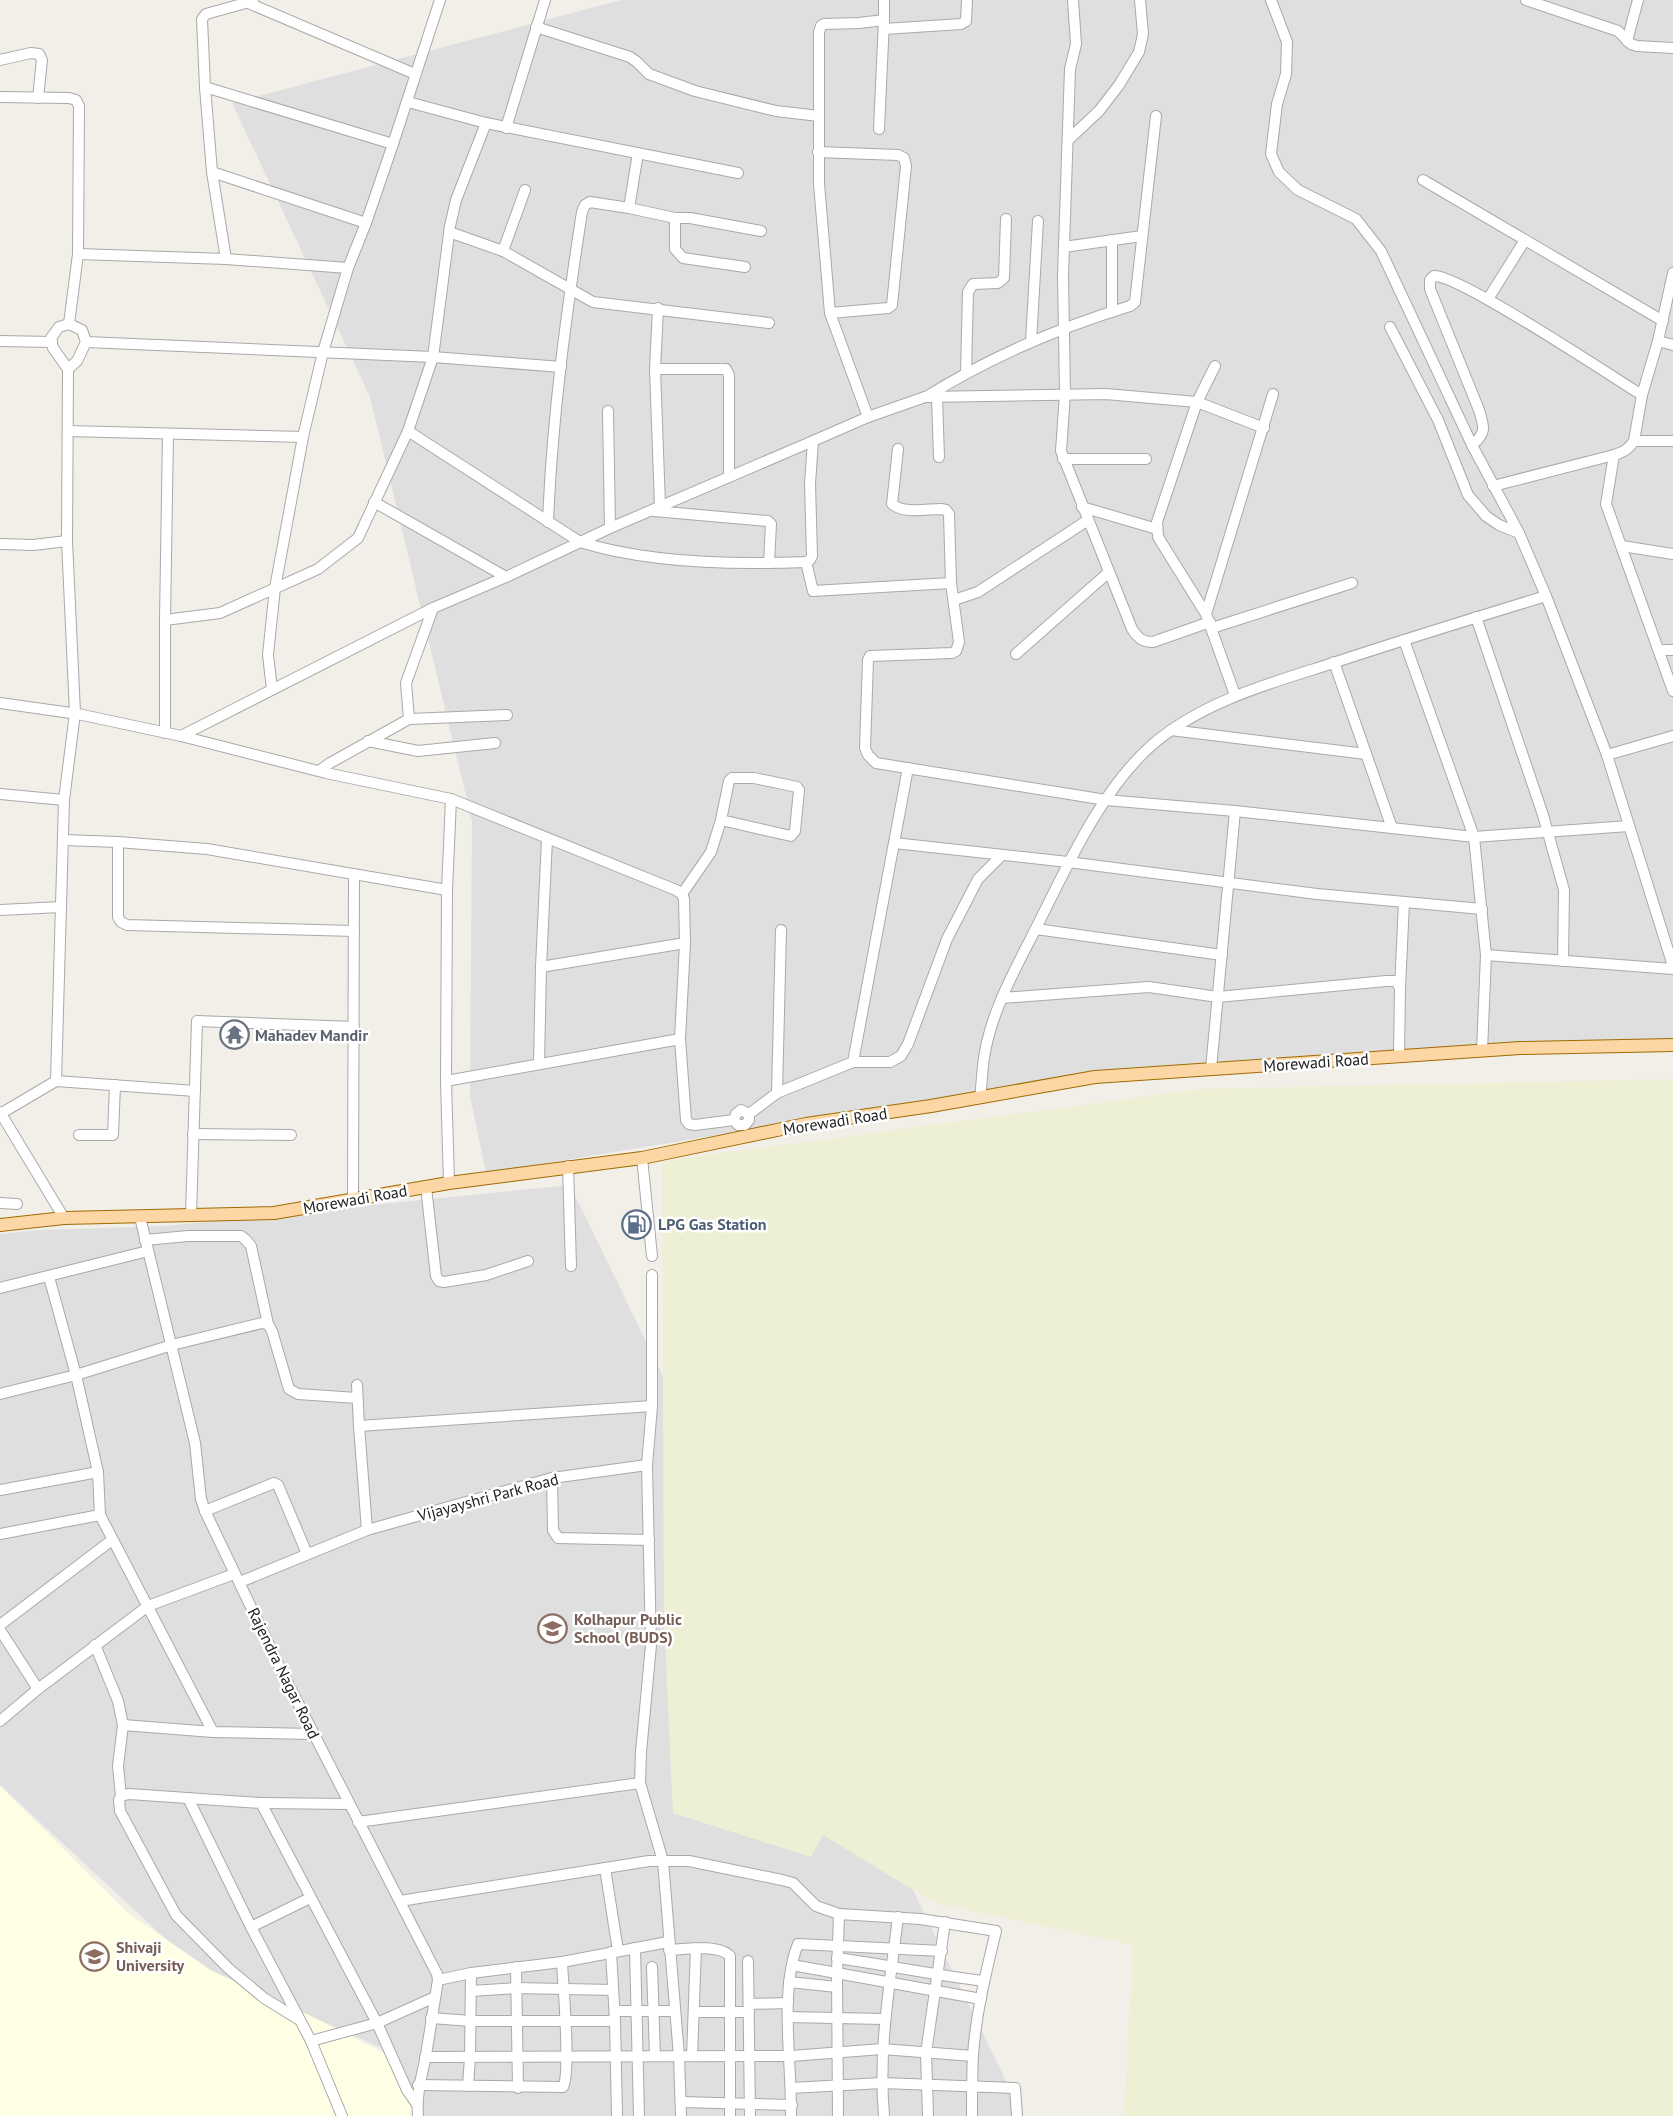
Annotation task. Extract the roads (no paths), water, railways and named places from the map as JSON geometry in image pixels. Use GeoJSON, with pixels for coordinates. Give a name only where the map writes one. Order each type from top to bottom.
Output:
{"type":"FeatureCollection","features":[{"type":"Feature","properties":{"kind":"main road","name":"Morewadi Road"},"geometry":{"type":"LineString","coordinates":[[0,1225],[64,1218],[274,1213],[449,1183],[642,1158],[747,1130],[860,1117],[1095,1077],[1482,1051],[1673,1045]]}},
{"type":"Feature","properties":{"kind":"street"},"geometry":{"type":"LineString","coordinates":[[226,259],[212,172],[202,19],[206,14],[258,0]]}},
{"type":"Feature","properties":{"kind":"street"},"geometry":{"type":"LineString","coordinates":[[272,689],[268,655],[275,588],[303,437],[323,352],[348,268],[408,102],[440,0]]}},
{"type":"Feature","properties":{"kind":"street"},"geometry":{"type":"LineString","coordinates":[[506,128],[545,0]]}},
{"type":"Feature","properties":{"kind":"street"},"geometry":{"type":"LineString","coordinates":[[879,129],[884,0]]}},
{"type":"Feature","properties":{"kind":"street"},"geometry":{"type":"LineString","coordinates":[[868,417],[830,313],[819,184],[819,32],[824,24],[961,24],[966,21],[967,0]]}},
{"type":"Feature","properties":{"kind":"street"},"geometry":{"type":"LineString","coordinates":[[1073,0],[1076,44],[1070,69],[1064,247],[1065,394],[1060,441],[1063,459],[1132,629],[1137,637],[1153,642],[1209,621],[1353,583]]}},
{"type":"Feature","properties":{"kind":"street"},"geometry":{"type":"LineString","coordinates":[[1068,140],[1099,111],[1119,85],[1139,52],[1143,34],[1140,0]]}},
{"type":"Feature","properties":{"kind":"street"},"geometry":{"type":"LineString","coordinates":[[1271,0],[1287,42],[1286,74],[1277,104],[1271,154],[1279,172],[1298,190],[1356,219],[1381,250],[1472,445],[1519,532],[1546,596],[1606,755],[1669,943],[1673,968],[1486,955]]}},
{"type":"Feature","properties":{"kind":"street"},"geometry":{"type":"LineString","coordinates":[[1526,0],[1618,31],[1627,41],[1637,46],[1673,48]]}},
{"type":"Feature","properties":{"kind":"street"},"geometry":{"type":"LineString","coordinates":[[1627,41],[1638,0]]}},
{"type":"Feature","properties":{"kind":"street"},"geometry":{"type":"LineString","coordinates":[[246,3],[415,74]]}},
{"type":"Feature","properties":{"kind":"street"},"geometry":{"type":"LineString","coordinates":[[536,27],[630,57],[649,75],[686,88],[776,111],[819,116]]}},
{"type":"Feature","properties":{"kind":"street"},"geometry":{"type":"LineString","coordinates":[[0,60],[31,53],[39,54],[42,60],[38,98]]}},
{"type":"Feature","properties":{"kind":"street"},"geometry":{"type":"LineString","coordinates":[[205,87],[393,144]]}},
{"type":"Feature","properties":{"kind":"street"},"geometry":{"type":"LineString","coordinates":[[0,97],[69,98],[76,100],[79,106],[78,254],[69,324]]}},
{"type":"Feature","properties":{"kind":"street"},"geometry":{"type":"LineString","coordinates":[[408,102],[506,128],[738,173]]}},
{"type":"Feature","properties":{"kind":"street"},"geometry":{"type":"LineString","coordinates":[[181,736],[433,608],[506,577],[610,528],[868,417],[925,397],[966,372],[1065,327],[1130,306],[1135,302],[1156,116]]}},
{"type":"Feature","properties":{"kind":"street"},"geometry":{"type":"LineString","coordinates":[[165,620],[220,613],[318,569],[358,537],[408,431],[433,357],[449,232],[456,200],[486,123]]}},
{"type":"Feature","properties":{"kind":"street"},"geometry":{"type":"LineString","coordinates":[[818,152],[898,155],[904,158],[906,166],[892,305],[888,308],[830,313]]}},
{"type":"Feature","properties":{"kind":"street"},"geometry":{"type":"LineString","coordinates":[[629,208],[638,153]]}},
{"type":"Feature","properties":{"kind":"street"},"geometry":{"type":"LineString","coordinates":[[212,172],[366,223]]}},
{"type":"Feature","properties":{"kind":"street"},"geometry":{"type":"LineString","coordinates":[[1423,180],[1663,321]]}},
{"type":"Feature","properties":{"kind":"street"},"geometry":{"type":"LineString","coordinates":[[503,251],[525,190]]}},
{"type":"Feature","properties":{"kind":"street"},"geometry":{"type":"LineString","coordinates":[[548,522],[550,463],[570,289],[585,205],[590,202],[761,231]]}},
{"type":"Feature","properties":{"kind":"street"},"geometry":{"type":"LineString","coordinates":[[675,218],[675,249],[683,258],[745,267]]}},
{"type":"Feature","properties":{"kind":"street"},"geometry":{"type":"LineString","coordinates":[[966,372],[969,292],[973,284],[998,283],[1004,278],[1006,219]]}},
{"type":"Feature","properties":{"kind":"street"},"geometry":{"type":"LineString","coordinates":[[1031,342],[1038,222]]}},
{"type":"Feature","properties":{"kind":"street"},"geometry":{"type":"LineString","coordinates":[[449,232],[503,251],[593,302],[769,323]]}},
{"type":"Feature","properties":{"kind":"street"},"geometry":{"type":"LineString","coordinates":[[1064,247],[1142,236]]}},
{"type":"Feature","properties":{"kind":"street"},"geometry":{"type":"LineString","coordinates":[[1112,240],[1112,312]]}},
{"type":"Feature","properties":{"kind":"street"},"geometry":{"type":"LineString","coordinates":[[1488,300],[1525,240]]}},
{"type":"Feature","properties":{"kind":"street"},"geometry":{"type":"LineString","coordinates":[[78,254],[226,259],[348,268]]}},
{"type":"Feature","properties":{"kind":"street"},"geometry":{"type":"LineString","coordinates":[[1493,486],[1624,452],[1634,441],[1642,395],[1658,341],[1673,273]]}},
{"type":"Feature","properties":{"kind":"street"},"geometry":{"type":"LineString","coordinates":[[1472,445],[1481,438],[1483,433],[1479,410],[1430,289],[1430,280],[1434,276],[1444,277],[1488,300],[1642,395]]}},
{"type":"Feature","properties":{"kind":"street"},"geometry":{"type":"LineString","coordinates":[[656,508],[655,369],[658,308]]}},
{"type":"Feature","properties":{"kind":"street"},"geometry":{"type":"LineString","coordinates":[[56,1081],[64,800],[75,713],[67,542],[68,369],[61,361],[52,342],[55,330],[64,324],[82,330],[86,342],[80,357],[68,369]]}},
{"type":"Feature","properties":{"kind":"street"},"geometry":{"type":"LineString","coordinates":[[1390,327],[1438,420],[1468,495],[1486,516],[1499,525],[1519,532]]}},
{"type":"Feature","properties":{"kind":"street"},"geometry":{"type":"LineString","coordinates":[[0,341],[52,342]]}},
{"type":"Feature","properties":{"kind":"street"},"geometry":{"type":"LineString","coordinates":[[1658,341],[1673,345]]}},
{"type":"Feature","properties":{"kind":"street"},"geometry":{"type":"LineString","coordinates":[[86,342],[433,357],[561,367]]}},
{"type":"Feature","properties":{"kind":"street"},"geometry":{"type":"LineString","coordinates":[[1215,366],[1197,402],[1157,522],[1157,529],[1158,537],[1209,621],[1234,695]]}},
{"type":"Feature","properties":{"kind":"street"},"geometry":{"type":"LineString","coordinates":[[655,369],[726,369],[729,375],[729,477]]}},
{"type":"Feature","properties":{"kind":"street"},"geometry":{"type":"LineString","coordinates":[[925,397],[1106,394],[1197,402],[1264,428]]}},
{"type":"Feature","properties":{"kind":"street"},"geometry":{"type":"LineString","coordinates":[[1209,621],[1273,394]]}},
{"type":"Feature","properties":{"kind":"street"},"geometry":{"type":"LineString","coordinates":[[937,398],[939,456]]}},
{"type":"Feature","properties":{"kind":"street"},"geometry":{"type":"LineString","coordinates":[[608,411],[610,528]]}},
{"type":"Feature","properties":{"kind":"street"},"geometry":{"type":"LineString","coordinates":[[68,431],[303,437]]}},
{"type":"Feature","properties":{"kind":"street"},"geometry":{"type":"LineString","coordinates":[[408,431],[580,542],[674,559],[769,564],[806,562],[812,556],[810,484],[813,441]]}},
{"type":"Feature","properties":{"kind":"street"},"geometry":{"type":"LineString","coordinates":[[165,733],[168,434]]}},
{"type":"Feature","properties":{"kind":"street"},"geometry":{"type":"LineString","coordinates":[[1634,441],[1673,441]]}},
{"type":"Feature","properties":{"kind":"street"},"geometry":{"type":"LineString","coordinates":[[898,449],[892,504],[904,510],[941,509],[950,514],[951,583],[959,642],[956,651],[870,656],[865,748],[876,763],[1106,800],[1235,811],[1474,837],[1629,826]]}},
{"type":"Feature","properties":{"kind":"street"},"geometry":{"type":"LineString","coordinates":[[1614,455],[1606,504],[1673,691]]}},
{"type":"Feature","properties":{"kind":"street"},"geometry":{"type":"LineString","coordinates":[[1063,459],[1146,459]]}},
{"type":"Feature","properties":{"kind":"street"},"geometry":{"type":"LineString","coordinates":[[374,502],[506,577]]}},
{"type":"Feature","properties":{"kind":"street"},"geometry":{"type":"LineString","coordinates":[[1082,507],[1157,529]]}},
{"type":"Feature","properties":{"kind":"street"},"geometry":{"type":"LineString","coordinates":[[656,508],[768,521],[771,524],[769,564]]}},
{"type":"Feature","properties":{"kind":"street"},"geometry":{"type":"LineString","coordinates":[[954,600],[978,592],[1088,520]]}},
{"type":"Feature","properties":{"kind":"street"},"geometry":{"type":"LineString","coordinates":[[0,544],[33,545],[67,542]]}},
{"type":"Feature","properties":{"kind":"street"},"geometry":{"type":"LineString","coordinates":[[1622,546],[1673,554]]}},
{"type":"Feature","properties":{"kind":"street"},"geometry":{"type":"LineString","coordinates":[[806,562],[813,591],[951,583]]}},
{"type":"Feature","properties":{"kind":"street"},"geometry":{"type":"LineString","coordinates":[[1016,654],[1109,572]]}},
{"type":"Feature","properties":{"kind":"street"},"geometry":{"type":"LineString","coordinates":[[980,1098],[985,1052],[1002,998],[1068,862],[1106,800],[1132,766],[1152,745],[1183,722],[1234,695],[1546,596]]}},
{"type":"Feature","properties":{"kind":"street"},"geometry":{"type":"LineString","coordinates":[[409,719],[406,682],[433,608]]}},
{"type":"Feature","properties":{"kind":"street"},"geometry":{"type":"LineString","coordinates":[[1476,617],[1548,832],[1564,890],[1563,961]]}},
{"type":"Feature","properties":{"kind":"street"},"geometry":{"type":"LineString","coordinates":[[1404,640],[1474,837],[1486,955],[1482,1051]]}},
{"type":"Feature","properties":{"kind":"street"},"geometry":{"type":"LineString","coordinates":[[1659,650],[1673,650]]}},
{"type":"Feature","properties":{"kind":"street"},"geometry":{"type":"LineString","coordinates":[[1334,662],[1392,828]]}},
{"type":"Feature","properties":{"kind":"street"},"geometry":{"type":"LineString","coordinates":[[0,703],[75,713],[451,800],[682,894],[685,943],[680,1039],[686,1120],[689,1124],[695,1125],[734,1120]]}},
{"type":"Feature","properties":{"kind":"street"},"geometry":{"type":"LineString","coordinates":[[319,771],[409,719],[507,715]]}},
{"type":"Feature","properties":{"kind":"street"},"geometry":{"type":"LineString","coordinates":[[1171,730],[1366,754]]}},
{"type":"Feature","properties":{"kind":"street"},"geometry":{"type":"LineString","coordinates":[[1606,755],[1673,736]]}},
{"type":"Feature","properties":{"kind":"street"},"geometry":{"type":"LineString","coordinates":[[368,741],[418,751],[495,743]]}},
{"type":"Feature","properties":{"kind":"street"},"geometry":{"type":"LineString","coordinates":[[853,1062],[908,768]]}},
{"type":"Feature","properties":{"kind":"street"},"geometry":{"type":"LineString","coordinates":[[682,894],[711,852],[721,820],[729,781],[732,778],[754,778],[797,787],[799,790],[795,831],[791,836],[721,820]]}},
{"type":"Feature","properties":{"kind":"street"},"geometry":{"type":"LineString","coordinates":[[0,794],[64,800]]}},
{"type":"Feature","properties":{"kind":"street"},"geometry":{"type":"LineString","coordinates":[[449,1183],[446,1081],[447,890],[451,800]]}},
{"type":"Feature","properties":{"kind":"street"},"geometry":{"type":"LineString","coordinates":[[1211,1069],[1235,811]]}},
{"type":"Feature","properties":{"kind":"street"},"geometry":{"type":"LineString","coordinates":[[539,1064],[547,839]]}},
{"type":"Feature","properties":{"kind":"street"},"geometry":{"type":"LineString","coordinates":[[64,840],[207,849],[447,890]]}},
{"type":"Feature","properties":{"kind":"street"},"geometry":{"type":"LineString","coordinates":[[118,842],[118,917],[127,925],[354,931]]}},
{"type":"Feature","properties":{"kind":"street"},"geometry":{"type":"LineString","coordinates":[[894,843],[1229,883],[1482,909]]}},
{"type":"Feature","properties":{"kind":"street"},"geometry":{"type":"LineString","coordinates":[[748,1113],[777,1093],[853,1062],[890,1062],[901,1056],[908,1044],[947,939],[978,879],[1001,856]]}},
{"type":"Feature","properties":{"kind":"street"},"geometry":{"type":"LineString","coordinates":[[353,1199],[354,874]]}},
{"type":"Feature","properties":{"kind":"street"},"geometry":{"type":"LineString","coordinates":[[1399,1056],[1404,902]]}},
{"type":"Feature","properties":{"kind":"street"},"geometry":{"type":"LineString","coordinates":[[0,910],[61,907]]}},
{"type":"Feature","properties":{"kind":"street"},"geometry":{"type":"LineString","coordinates":[[1036,929],[1222,955]]}},
{"type":"Feature","properties":{"kind":"street"},"geometry":{"type":"LineString","coordinates":[[777,1093],[781,930]]}},
{"type":"Feature","properties":{"kind":"street"},"geometry":{"type":"LineString","coordinates":[[541,967],[685,943]]}},
{"type":"Feature","properties":{"kind":"street"},"geometry":{"type":"LineString","coordinates":[[1002,998],[1149,987],[1218,997],[1386,981],[1396,981],[1400,988]]}},
{"type":"Feature","properties":{"kind":"street"},"geometry":{"type":"LineString","coordinates":[[191,1216],[197,1021],[354,1026]]}},
{"type":"Feature","properties":{"kind":"street"},"geometry":{"type":"LineString","coordinates":[[446,1081],[680,1039]]}},
{"type":"Feature","properties":{"kind":"street"},"geometry":{"type":"LineString","coordinates":[[64,1218],[0,1113],[56,1081],[195,1091]]}},
{"type":"Feature","properties":{"kind":"street"},"geometry":{"type":"LineString","coordinates":[[79,1135],[114,1135],[114,1085]]}},
{"type":"Feature","properties":{"kind":"street"},"geometry":{"type":"LineString","coordinates":[[734,1120],[738,1111],[748,1113]]}},
{"type":"Feature","properties":{"kind":"street"},"geometry":{"type":"LineString","coordinates":[[734,1120],[747,1130],[748,1113]]}},
{"type":"Feature","properties":{"kind":"street"},"geometry":{"type":"LineString","coordinates":[[193,1134],[291,1135]]}},
{"type":"Feature","properties":{"kind":"street"},"geometry":{"type":"LineString","coordinates":[[642,1158],[652,1256]]}},
{"type":"Feature","properties":{"kind":"street"},"geometry":{"type":"LineString","coordinates":[[568,1166],[571,1266]]}},
{"type":"Feature","properties":{"kind":"street"},"geometry":{"type":"LineString","coordinates":[[426,1187],[436,1276],[439,1281],[486,1275],[528,1261]]}},
{"type":"Feature","properties":{"kind":"street"},"geometry":{"type":"LineString","coordinates":[[0,1203],[17,1204]]}},
{"type":"Feature","properties":{"kind":"street","name":"Rajendra Nagar Road"},"geometry":{"type":"LineString","coordinates":[[140,1217],[195,1443],[201,1499],[313,1734],[400,1901],[438,1980]]}},
{"type":"Feature","properties":{"kind":"street"},"geometry":{"type":"LineString","coordinates":[[0,1288],[49,1277],[147,1245],[188,1236],[241,1236],[251,1246],[268,1324],[272,1330],[289,1389],[292,1392],[357,1398]]}},
{"type":"Feature","properties":{"kind":"street"},"geometry":{"type":"LineString","coordinates":[[652,1275],[652,1406],[647,1465],[651,1645],[640,1783],[663,1861],[668,1946],[679,2056],[681,2116]]}},
{"type":"Feature","properties":{"kind":"street"},"geometry":{"type":"LineString","coordinates":[[49,1277],[76,1375],[98,1472],[100,1515],[213,1732]]}},
{"type":"Feature","properties":{"kind":"street"},"geometry":{"type":"LineString","coordinates":[[0,1394],[76,1375],[172,1345],[262,1323],[268,1324]]}},
{"type":"Feature","properties":{"kind":"street"},"geometry":{"type":"LineString","coordinates":[[357,1385],[367,1530]]}},
{"type":"Feature","properties":{"kind":"street"},"geometry":{"type":"LineString","coordinates":[[359,1426],[652,1406]]}},
{"type":"Feature","properties":{"kind":"street","name":"Vijayayshri Park Road"},"geometry":{"type":"LineString","coordinates":[[0,1721],[38,1689],[148,1606],[308,1554],[367,1530],[552,1478],[647,1465]]}},
{"type":"Feature","properties":{"kind":"street"},"geometry":{"type":"LineString","coordinates":[[0,1490],[98,1472]]}},
{"type":"Feature","properties":{"kind":"street"},"geometry":{"type":"LineString","coordinates":[[552,1478],[553,1530],[558,1538],[649,1540]]}},
{"type":"Feature","properties":{"kind":"street"},"geometry":{"type":"LineString","coordinates":[[206,1510],[274,1483],[278,1485],[308,1554]]}},
{"type":"Feature","properties":{"kind":"street"},"geometry":{"type":"LineString","coordinates":[[0,1534],[100,1515]]}},
{"type":"Feature","properties":{"kind":"street"},"geometry":{"type":"LineString","coordinates":[[0,1624],[112,1540]]}},
{"type":"Feature","properties":{"kind":"street"},"geometry":{"type":"LineString","coordinates":[[0,1630],[38,1689]]}},
{"type":"Feature","properties":{"kind":"street"},"geometry":{"type":"LineString","coordinates":[[95,1645],[118,1701],[123,1725],[118,1766],[120,1811],[176,1915],[228,1968],[264,1998],[298,2019]]}},
{"type":"Feature","properties":{"kind":"street"},"geometry":{"type":"LineString","coordinates":[[123,1725],[213,1732],[313,1734]]}},
{"type":"Feature","properties":{"kind":"street"},"geometry":{"type":"LineString","coordinates":[[358,1822],[640,1783]]}},
{"type":"Feature","properties":{"kind":"street"},"geometry":{"type":"LineString","coordinates":[[121,1796],[129,1794],[261,1803],[349,1804]]}},
{"type":"Feature","properties":{"kind":"street"},"geometry":{"type":"LineString","coordinates":[[188,1798],[251,1927],[311,2041],[342,2116]]}},
{"type":"Feature","properties":{"kind":"street"},"geometry":{"type":"LineString","coordinates":[[261,1803],[377,2023],[407,2090],[416,2103]]}},
{"type":"Feature","properties":{"kind":"street"},"geometry":{"type":"LineString","coordinates":[[400,1901],[649,1861],[689,1861],[793,1883],[816,1906],[839,1914],[945,1922],[996,1931],[984,1981],[973,2056],[972,2116]]}},
{"type":"Feature","properties":{"kind":"street"},"geometry":{"type":"LineString","coordinates":[[605,1868],[615,1951],[617,2116]]}},
{"type":"Feature","properties":{"kind":"street"},"geometry":{"type":"LineString","coordinates":[[251,1927],[310,1898]]}},
{"type":"Feature","properties":{"kind":"street"},"geometry":{"type":"LineString","coordinates":[[838,2116],[839,1914]]}},
{"type":"Feature","properties":{"kind":"street"},"geometry":{"type":"LineString","coordinates":[[884,2116],[882,2049],[884,2019],[898,1917]]}},
{"type":"Feature","properties":{"kind":"street"},"geometry":{"type":"LineString","coordinates":[[928,2116],[926,2054],[945,1922]]}},
{"type":"Feature","properties":{"kind":"street"},"geometry":{"type":"LineString","coordinates":[[681,2102],[750,2103],[791,2111],[789,1982],[800,1943],[892,1966],[984,1981]]}},
{"type":"Feature","properties":{"kind":"street"},"geometry":{"type":"LineString","coordinates":[[418,2116],[416,2103],[418,2085],[438,1980],[471,1973],[562,1962],[635,1948],[668,1946],[723,1950],[730,1956],[729,2116]]}},
{"type":"Feature","properties":{"kind":"street"},"geometry":{"type":"LineString","coordinates":[[838,1952],[894,1947],[942,1951]]}},
{"type":"Feature","properties":{"kind":"street"},"geometry":{"type":"LineString","coordinates":[[635,1948],[639,2116]]}},
{"type":"Feature","properties":{"kind":"street"},"geometry":{"type":"LineString","coordinates":[[692,2056],[696,1948]]}},
{"type":"Feature","properties":{"kind":"street"},"geometry":{"type":"LineString","coordinates":[[748,1961],[750,2116]]}},
{"type":"Feature","properties":{"kind":"street"},"geometry":{"type":"LineString","coordinates":[[418,2085],[563,2087],[566,2082],[567,2057],[562,1962]]}},
{"type":"Feature","properties":{"kind":"street"},"geometry":{"type":"LineString","coordinates":[[792,1965],[981,1999]]}},
{"type":"Feature","properties":{"kind":"street"},"geometry":{"type":"LineString","coordinates":[[516,1967],[518,2088]]}},
{"type":"Feature","properties":{"kind":"street"},"geometry":{"type":"LineString","coordinates":[[652,1968],[655,2056]]}},
{"type":"Feature","properties":{"kind":"street"},"geometry":{"type":"LineString","coordinates":[[468,2086],[471,1973]]}},
{"type":"Feature","properties":{"kind":"street"},"geometry":{"type":"LineString","coordinates":[[789,1982],[837,1987]]}},
{"type":"Feature","properties":{"kind":"street"},"geometry":{"type":"LineString","coordinates":[[471,1990],[563,1988],[614,1990]]}},
{"type":"Feature","properties":{"kind":"street"},"geometry":{"type":"LineString","coordinates":[[311,2041],[377,2023],[435,1997]]}},
{"type":"Feature","properties":{"kind":"street"},"geometry":{"type":"LineString","coordinates":[[694,2012],[729,2012],[788,2003]]}},
{"type":"Feature","properties":{"kind":"street"},"geometry":{"type":"LineString","coordinates":[[431,2018],[471,2021],[564,2020],[615,2016],[637,2011],[675,2011]]}},
{"type":"Feature","properties":{"kind":"street"},"geometry":{"type":"LineString","coordinates":[[788,2017],[884,2019]]}},
{"type":"Feature","properties":{"kind":"street"},"geometry":{"type":"LineString","coordinates":[[425,2057],[790,2056],[882,2049],[973,2056]]}},
{"type":"Feature","properties":{"kind":"street"},"geometry":{"type":"LineString","coordinates":[[792,2088],[882,2083],[1015,2088],[1017,2116]]}},
{"type":"Feature","properties":{"kind":"place","name":"Mahadev Mandir"},"geometry":{"type":"Point","coordinates":[234,1035]}},
{"type":"Feature","properties":{"kind":"place","name":"LPG Gas Station"},"geometry":{"type":"Point","coordinates":[637,1224]}},
{"type":"Feature","properties":{"kind":"place","name":"Kolhapur Public School (BUDS)"},"geometry":{"type":"Point","coordinates":[553,1628]}},
{"type":"Feature","properties":{"kind":"place","name":"Shivaji University"},"geometry":{"type":"Point","coordinates":[95,1956]}}]}
